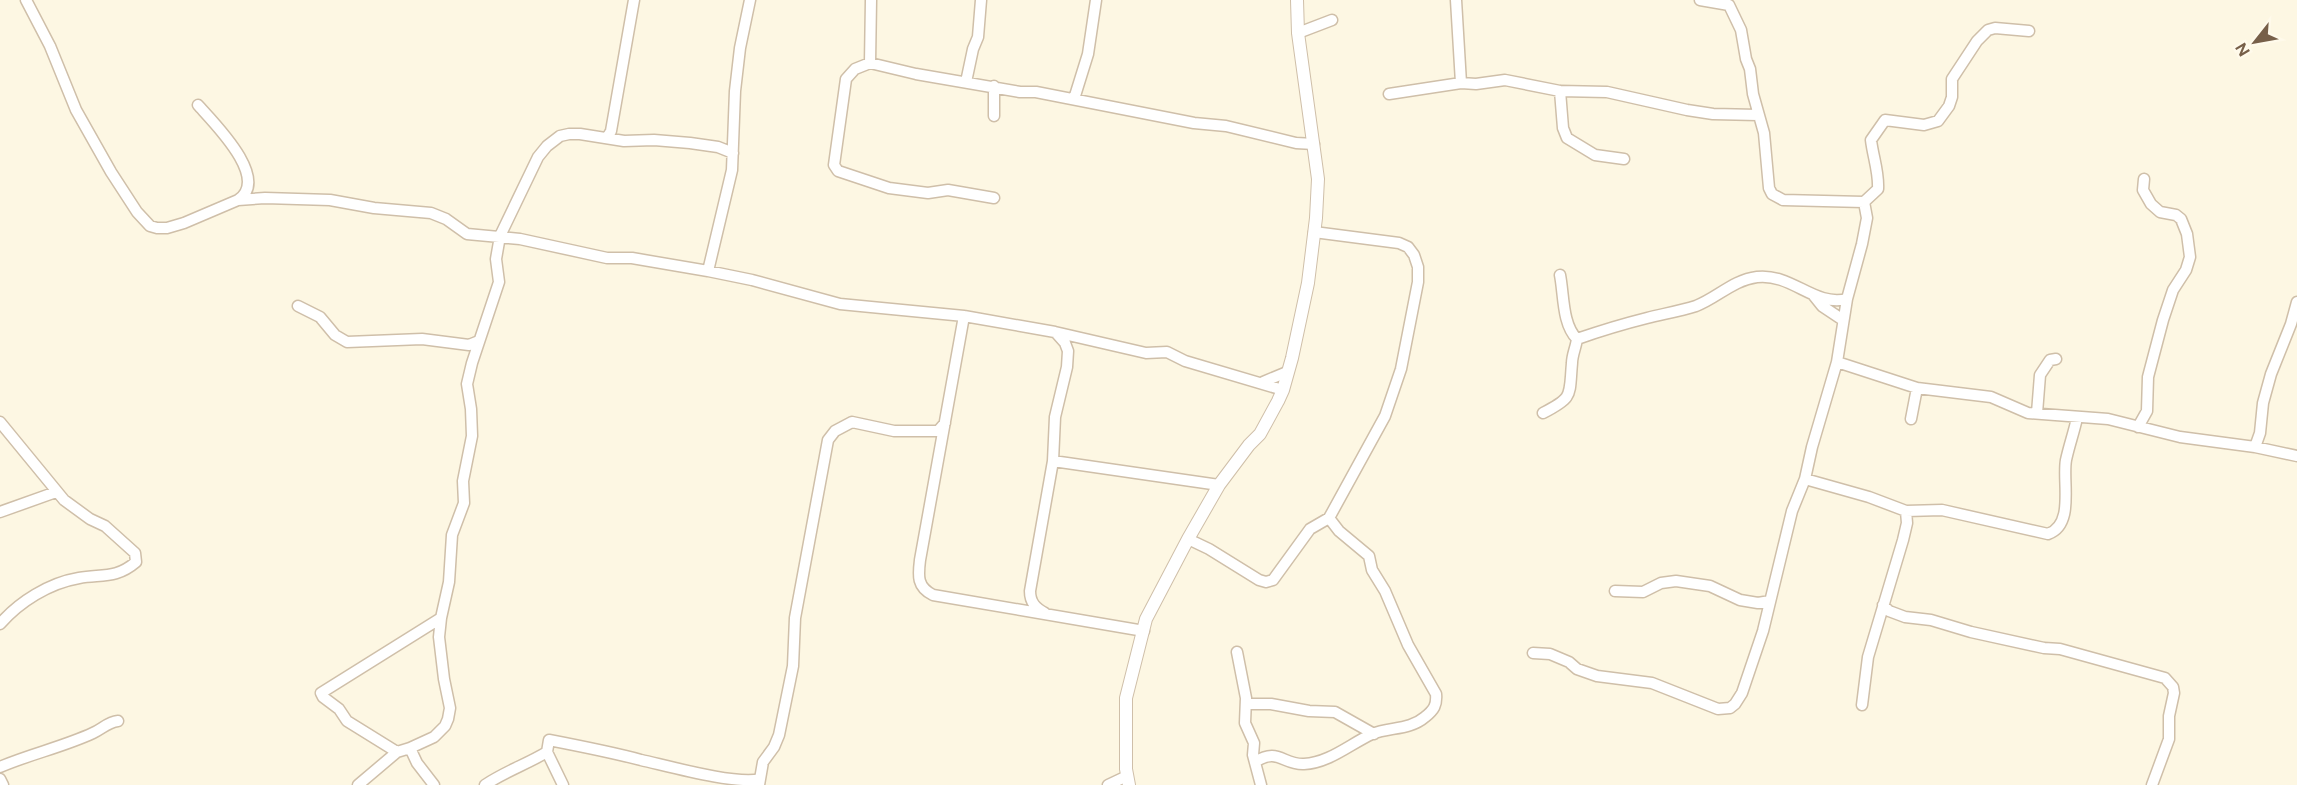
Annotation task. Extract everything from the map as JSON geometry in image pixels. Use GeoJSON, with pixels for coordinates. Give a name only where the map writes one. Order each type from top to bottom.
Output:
{"type":"FeatureCollection","features":[{"type":"Feature","properties":{"kind":"street"},"geometry":{"type":"LineString","coordinates":[[26,0],[50,46],[76,110],[111,172],[144,220],[157,228],[167,228],[184,223],[238,200],[265,198],[330,200],[374,208],[431,213],[446,219],[467,234],[500,236],[607,258],[632,258],[708,271],[752,280],[840,304],[964,316],[1055,332],[1146,353],[1167,352],[1185,360],[1283,390]]}},
{"type":"Feature","properties":{"kind":"street"},"geometry":{"type":"LineString","coordinates":[[607,138],[611,130],[634,0]]}},
{"type":"Feature","properties":{"kind":"street"},"geometry":{"type":"LineString","coordinates":[[708,271],[728,187],[740,48],[750,0]]}},
{"type":"Feature","properties":{"kind":"street"},"geometry":{"type":"LineString","coordinates":[[870,63],[871,0]]}},
{"type":"Feature","properties":{"kind":"street"},"geometry":{"type":"LineString","coordinates":[[966,82],[978,37],[981,0]]}},
{"type":"Feature","properties":{"kind":"street"},"geometry":{"type":"LineString","coordinates":[[1074,99],[1088,54],[1096,0]]}},
{"type":"Feature","properties":{"kind":"street"},"geometry":{"type":"LineString","coordinates":[[1108,785],[1128,781],[1126,698],[1146,619],[1219,486],[1249,445],[1260,434],[1283,390],[1308,283],[1318,179],[1298,33],[1297,0]]}},
{"type":"Feature","properties":{"kind":"street"},"geometry":{"type":"LineString","coordinates":[[1456,0],[1461,83]]}},
{"type":"Feature","properties":{"kind":"street"},"geometry":{"type":"LineString","coordinates":[[1700,0],[1730,2],[1744,41],[1744,52],[1750,69],[1753,94],[1764,133],[1766,178],[1772,194],[1783,200],[1864,202],[1878,189],[1879,175],[1873,157],[1871,140],[1885,120],[1924,125],[1938,121],[1952,98],[1950,89],[1952,80],[1988,30],[1995,28],[2030,32]]}},
{"type":"Feature","properties":{"kind":"street"},"geometry":{"type":"LineString","coordinates":[[1298,33],[1332,20]]}},
{"type":"Feature","properties":{"kind":"street"},"geometry":{"type":"LineString","coordinates":[[994,198],[948,190],[928,193],[889,188],[838,171],[834,165],[846,78],[855,69],[870,63],[916,74],[1074,99],[1194,123],[1226,126],[1296,143],[1314,144]]}},
{"type":"Feature","properties":{"kind":"street"},"geometry":{"type":"LineString","coordinates":[[1389,94],[1461,83],[1476,84],[1505,80],[1560,91],[1607,92],[1713,114],[1758,115]]}},
{"type":"Feature","properties":{"kind":"street"},"geometry":{"type":"LineString","coordinates":[[994,86],[994,116]]}},
{"type":"Feature","properties":{"kind":"street"},"geometry":{"type":"LineString","coordinates":[[1560,91],[1563,128],[1567,138],[1595,155],[1624,159]]}},
{"type":"Feature","properties":{"kind":"street"},"geometry":{"type":"LineString","coordinates":[[198,105],[225,136],[247,172],[248,190],[238,200]]}},
{"type":"Feature","properties":{"kind":"street"},"geometry":{"type":"LineString","coordinates":[[358,785],[397,752],[427,742],[438,734],[448,719],[450,708],[439,637],[449,582],[452,535],[464,503],[463,481],[472,436],[467,384],[499,282],[496,259],[500,236],[538,157],[560,136],[569,134],[624,141],[654,140],[690,143],[718,147],[732,153]]}},
{"type":"Feature","properties":{"kind":"street"},"geometry":{"type":"LineString","coordinates":[[2138,427],[2147,411],[2148,377],[2163,320],[2173,290],[2189,264],[2190,256],[2187,234],[2181,219],[2176,215],[2160,212],[2151,204],[2143,190],[2144,179]]}},
{"type":"Feature","properties":{"kind":"street"},"geometry":{"type":"LineString","coordinates":[[1533,653],[1550,654],[1577,669],[1597,676],[1652,683],[1712,708],[1730,708],[1735,704],[1742,693],[1763,631],[1792,511],[1805,479],[1812,447],[1838,362],[1847,299],[1867,218],[1864,202]]}},
{"type":"Feature","properties":{"kind":"street"},"geometry":{"type":"LineString","coordinates":[[1188,539],[1209,549],[1259,580],[1266,582],[1273,580],[1310,529],[1329,518],[1385,416],[1401,369],[1414,313],[1418,267],[1408,247],[1399,243],[1314,232]]}},
{"type":"Feature","properties":{"kind":"street"},"geometry":{"type":"LineString","coordinates":[[1560,275],[1567,322],[1571,334],[1577,339]]}},
{"type":"Feature","properties":{"kind":"street"},"geometry":{"type":"LineString","coordinates":[[1577,339],[1628,322],[1695,306],[1742,281],[1757,277],[1771,277],[1791,282],[1843,320]]}},
{"type":"Feature","properties":{"kind":"street"},"geometry":{"type":"LineString","coordinates":[[1813,296],[1835,302],[1847,299]]}},
{"type":"Feature","properties":{"kind":"street"},"geometry":{"type":"LineString","coordinates":[[2255,447],[2260,433],[2263,403],[2271,374],[2293,331],[2297,302]]}},
{"type":"Feature","properties":{"kind":"street"},"geometry":{"type":"LineString","coordinates":[[298,306],[320,317],[335,335],[347,342],[422,339],[469,345],[479,341]]}},
{"type":"Feature","properties":{"kind":"street"},"geometry":{"type":"LineString","coordinates":[[964,316],[920,560],[918,576],[920,584],[933,595],[1144,631]]}},
{"type":"Feature","properties":{"kind":"street"},"geometry":{"type":"LineString","coordinates":[[961,336],[970,327],[984,321]]}},
{"type":"Feature","properties":{"kind":"street"},"geometry":{"type":"LineString","coordinates":[[1016,609],[1030,596],[1053,461],[1055,417],[1067,367],[1068,351],[1065,343],[1055,332]]}},
{"type":"Feature","properties":{"kind":"street"},"geometry":{"type":"LineString","coordinates":[[1543,413],[1560,404],[1569,394],[1572,385],[1572,358],[1577,339]]}},
{"type":"Feature","properties":{"kind":"street"},"geometry":{"type":"LineString","coordinates":[[2037,413],[2040,375],[2050,360],[2056,358]]}},
{"type":"Feature","properties":{"kind":"street"},"geometry":{"type":"LineString","coordinates":[[1838,362],[1917,388],[1991,397],[2028,413],[2108,419],[2180,436],[2297,456]]}},
{"type":"Feature","properties":{"kind":"street"},"geometry":{"type":"LineString","coordinates":[[1263,382],[1287,372]]}},
{"type":"Feature","properties":{"kind":"street"},"geometry":{"type":"LineString","coordinates":[[1911,419],[1917,388]]}},
{"type":"Feature","properties":{"kind":"street"},"geometry":{"type":"LineString","coordinates":[[1805,479],[1869,497],[1906,511],[1942,510],[2043,533],[2053,532],[2062,521],[2065,506],[2066,461],[2077,418]]}},
{"type":"Feature","properties":{"kind":"street"},"geometry":{"type":"LineString","coordinates":[[0,422],[38,466],[56,492],[90,519],[105,526],[135,553],[135,562],[128,568],[109,576],[77,578],[34,595],[13,609],[0,624]]}},
{"type":"Feature","properties":{"kind":"street"},"geometry":{"type":"LineString","coordinates":[[563,785],[547,752],[549,740],[690,773],[746,783],[759,782],[763,762],[780,735],[793,666],[795,618],[828,440],[835,431],[852,422],[894,431],[919,432],[938,431],[946,422]]}},
{"type":"Feature","properties":{"kind":"street"},"geometry":{"type":"LineString","coordinates":[[1053,461],[1219,486]]}},
{"type":"Feature","properties":{"kind":"street"},"geometry":{"type":"LineString","coordinates":[[0,512],[56,492]]}},
{"type":"Feature","properties":{"kind":"street"},"geometry":{"type":"LineString","coordinates":[[1862,705],[1865,673],[1903,540],[1906,511]]}},
{"type":"Feature","properties":{"kind":"street"},"geometry":{"type":"LineString","coordinates":[[1329,518],[1339,531],[1369,556],[1372,570],[1385,591],[1408,645],[1436,694],[1448,706]]}},
{"type":"Feature","properties":{"kind":"street"},"geometry":{"type":"LineString","coordinates":[[1615,591],[1643,592],[1661,583],[1676,581],[1710,586],[1740,600],[1758,603],[1770,601]]}},
{"type":"Feature","properties":{"kind":"street"},"geometry":{"type":"LineString","coordinates":[[1030,596],[1035,606],[1045,614]]}},
{"type":"Feature","properties":{"kind":"street"},"geometry":{"type":"LineString","coordinates":[[1883,605],[1889,611],[1905,617],[1931,620],[1971,632],[2044,648],[2060,649],[2165,678],[2173,687],[2174,693],[2169,716],[2169,738],[2152,785]]}},
{"type":"Feature","properties":{"kind":"street"},"geometry":{"type":"LineString","coordinates":[[397,752],[347,721],[339,709],[323,698],[321,693],[441,618]]}},
{"type":"Feature","properties":{"kind":"street"},"geometry":{"type":"LineString","coordinates":[[1237,652],[1246,704],[1245,723],[1254,743],[1255,762],[1261,785]]}},
{"type":"Feature","properties":{"kind":"street"},"geometry":{"type":"LineString","coordinates":[[1255,762],[1272,755],[1295,763],[1310,763],[1336,754],[1374,734],[1412,725],[1423,719],[1435,708],[1436,694]]}},
{"type":"Feature","properties":{"kind":"street"},"geometry":{"type":"LineString","coordinates":[[1246,704],[1271,704],[1309,711],[1335,712],[1374,734]]}},
{"type":"Feature","properties":{"kind":"street"},"geometry":{"type":"LineString","coordinates":[[0,767],[95,733],[104,726],[118,721]]}},
{"type":"Feature","properties":{"kind":"street"},"geometry":{"type":"LineString","coordinates":[[410,748],[417,763],[434,785]]}},
{"type":"Feature","properties":{"kind":"street"},"geometry":{"type":"LineString","coordinates":[[485,785],[547,752]]}},
{"type":"Feature","properties":{"kind":"street"},"geometry":{"type":"LineString","coordinates":[[0,779],[3,785]]}}]}
